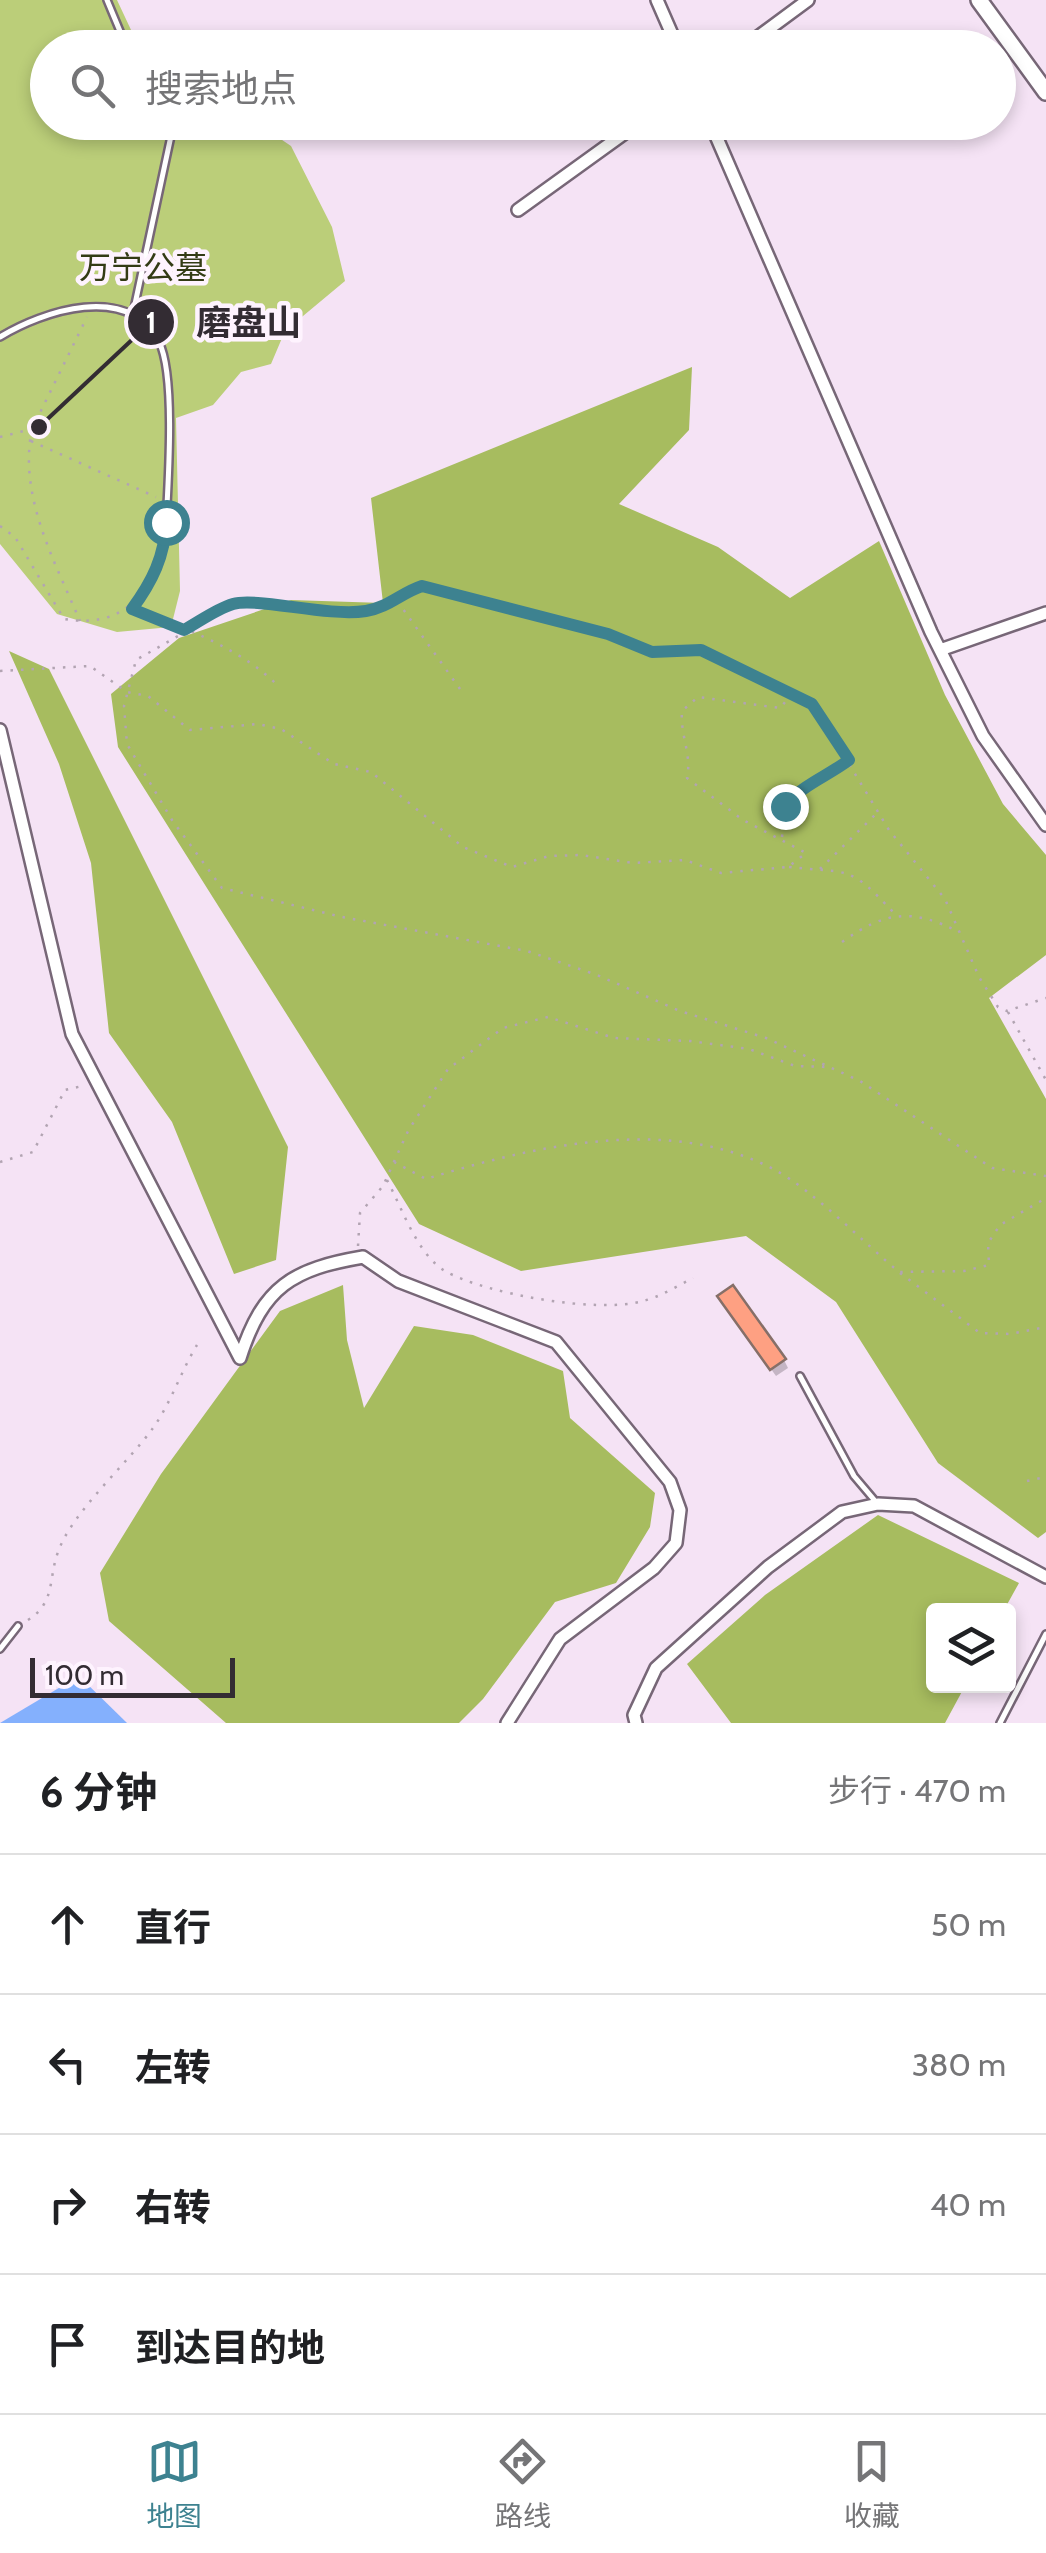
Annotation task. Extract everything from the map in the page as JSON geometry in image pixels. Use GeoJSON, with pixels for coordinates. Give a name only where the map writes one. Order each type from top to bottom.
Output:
{"type":"FeatureCollection","features":[{"type":"Feature","properties":{"kind":"main road"},"geometry":{"type":"LineString","coordinates":[[979,0],[1001,30]]}},
{"type":"Feature","properties":{"kind":"main road"},"geometry":{"type":"LineString","coordinates":[[990,0],[1012,30]]}},
{"type":"Feature","properties":{"kind":"main road"},"geometry":{"type":"LineString","coordinates":[[1016,36],[1046,77]]}},
{"type":"Feature","properties":{"kind":"main road"},"geometry":{"type":"LineString","coordinates":[[1016,51],[1046,92]]}},
{"type":"Feature","properties":{"kind":"street"},"geometry":{"type":"LineString","coordinates":[[657,0],[670,30]]}},
{"type":"Feature","properties":{"kind":"street"},"geometry":{"type":"LineString","coordinates":[[767,30],[808,0]]}},
{"type":"Feature","properties":{"kind":"street"},"geometry":{"type":"LineString","coordinates":[[518,210],[615,140]]}},
{"type":"Feature","properties":{"kind":"street"},"geometry":{"type":"LineString","coordinates":[[718,140],[940,650],[983,736],[1046,825]]}},
{"type":"Feature","properties":{"kind":"street"},"geometry":{"type":"LineString","coordinates":[[940,650],[1046,612]]}},
{"type":"Feature","properties":{"kind":"street"},"geometry":{"type":"LineString","coordinates":[[0,730],[72,1034],[240,1358],[248,1333],[291,1276],[316,1266],[364,1257],[398,1281],[556,1342],[670,1482],[680,1510],[676,1543],[654,1568],[560,1639],[507,1723]]}},
{"type":"Feature","properties":{"kind":"street"},"geometry":{"type":"LineString","coordinates":[[636,1723],[634,1715],[656,1668],[810,1532],[842,1512],[878,1504],[914,1506],[1046,1578]]}},
{"type":"Feature","properties":{"kind":"lane"},"geometry":{"type":"LineString","coordinates":[[107,0],[120,30]]}},
{"type":"Feature","properties":{"kind":"lane"},"geometry":{"type":"LineString","coordinates":[[132,318],[170,140]]}},
{"type":"Feature","properties":{"kind":"lane"},"geometry":{"type":"LineString","coordinates":[[0,337],[56,312],[92,307],[116,310],[132,318],[159,342],[166,372],[166,542]]}},
{"type":"Feature","properties":{"kind":"lane"},"geometry":{"type":"LineString","coordinates":[[800,1376],[854,1476],[878,1504]]}},
{"type":"Feature","properties":{"kind":"lane"},"geometry":{"type":"LineString","coordinates":[[0,1649],[18,1626]]}},
{"type":"Feature","properties":{"kind":"lane"},"geometry":{"type":"LineString","coordinates":[[1010,1723],[1002,1721],[1046,1634]]}},
{"type":"Feature","properties":{"kind":"path"},"geometry":{"type":"LineString","coordinates":[[80,621],[40,529],[26,454],[32,430],[92,307]]}},
{"type":"Feature","properties":{"kind":"path"},"geometry":{"type":"LineString","coordinates":[[0,437],[32,430]]}},
{"type":"Feature","properties":{"kind":"path"},"geometry":{"type":"LineString","coordinates":[[30,440],[103,477],[166,502]]}},
{"type":"Feature","properties":{"kind":"path"},"geometry":{"type":"LineString","coordinates":[[0,526],[15,537],[64,620],[80,621],[132,609],[262,669],[280,688]]}},
{"type":"Feature","properties":{"kind":"path"},"geometry":{"type":"LineString","coordinates":[[132,609],[151,582],[166,542]]}},
{"type":"Feature","properties":{"kind":"path"},"geometry":{"type":"LineString","coordinates":[[1046,1080],[1007,1011],[998,1007],[979,978],[944,900],[879,812],[812,704],[701,650],[652,652],[608,634],[422,586],[407,591],[398,602],[366,611],[323,614],[236,603],[136,660],[127,692],[126,744],[172,820],[222,888],[342,918],[527,951],[680,1011],[766,1038],[860,1081],[992,1168],[1046,1176]]}},
{"type":"Feature","properties":{"kind":"path"},"geometry":{"type":"LineString","coordinates":[[398,602],[460,689]]}},
{"type":"Feature","properties":{"kind":"path"},"geometry":{"type":"LineString","coordinates":[[0,671],[90,666],[127,692],[148,696],[190,730],[258,724],[281,729],[334,764],[371,772],[464,847],[490,861],[512,866],[548,856],[581,855],[633,863],[685,860],[721,872],[788,867],[844,870],[865,883],[895,915]]}},
{"type":"Feature","properties":{"kind":"path"},"geometry":{"type":"LineString","coordinates":[[788,867],[806,853],[723,807],[687,778],[691,759],[681,728],[682,711],[698,698],[780,708],[792,694]]}},
{"type":"Feature","properties":{"kind":"path"},"geometry":{"type":"LineString","coordinates":[[782,838],[785,806],[800,788],[822,780],[849,760]]}},
{"type":"Feature","properties":{"kind":"path"},"geometry":{"type":"LineString","coordinates":[[818,870],[879,812]]}},
{"type":"Feature","properties":{"kind":"path"},"geometry":{"type":"LineString","coordinates":[[842,942],[865,925],[895,915],[928,917],[960,933]]}},
{"type":"Feature","properties":{"kind":"path"},"geometry":{"type":"LineString","coordinates":[[1007,1011],[1046,998]]}},
{"type":"Feature","properties":{"kind":"path"},"geometry":{"type":"LineString","coordinates":[[357,1258],[360,1213],[386,1178],[408,1131],[448,1069],[503,1028],[548,1017],[614,1038],[705,1043],[749,1049],[795,1066],[827,1067]]}},
{"type":"Feature","properties":{"kind":"path"},"geometry":{"type":"LineString","coordinates":[[0,1162],[33,1152],[64,1090],[78,1090],[93,1075]]}},
{"type":"Feature","properties":{"kind":"path"},"geometry":{"type":"LineString","coordinates":[[394,1162],[426,1179],[518,1153],[579,1144],[672,1142],[724,1150],[777,1171],[980,1333],[1010,1334],[1046,1327]]}},
{"type":"Feature","properties":{"kind":"path"},"geometry":{"type":"LineString","coordinates":[[386,1178],[420,1243],[444,1270],[528,1297],[600,1306],[643,1301],[693,1278]]}},
{"type":"Feature","properties":{"kind":"path"},"geometry":{"type":"LineString","coordinates":[[899,1272],[964,1271],[989,1266],[988,1243],[1000,1226],[1046,1198]]}},
{"type":"Feature","properties":{"kind":"path"},"geometry":{"type":"LineString","coordinates":[[18,1626],[38,1614],[53,1590],[58,1551],[90,1504],[156,1425],[197,1344]]}},
{"type":"Feature","properties":{"kind":"path"},"geometry":{"type":"LineString","coordinates":[[1027,1481],[1046,1477]]}},
{"type":"Feature","properties":{"kind":"green space","name":"万宁公墓"},"geometry":{"type":"Polygon","coordinates":[[[0,0],[117,0],[131,30],[30,30],[30,140],[282,140],[291,146],[332,227],[345,281],[285,331],[271,364],[241,372],[213,405],[176,418],[180,591],[171,627],[117,632],[57,614],[0,544],[0,0]]]}},
{"type":"Feature","properties":{"kind":"green space"},"geometry":{"type":"Polygon","coordinates":[[[692,367],[689,430],[619,504],[718,547],[790,598],[879,541],[945,695],[1003,804],[1046,855],[1046,955],[989,998],[1046,1099],[1046,1532],[1038,1538],[938,1463],[836,1302],[746,1236],[521,1271],[419,1224],[118,747],[111,694],[179,638],[291,600],[383,603],[371,498],[692,367]]]}},
{"type":"Feature","properties":{"kind":"green space"},"geometry":{"type":"Polygon","coordinates":[[[9,651],[49,669],[288,1147],[276,1260],[234,1274],[172,1122],[109,1033],[91,863],[59,764],[9,651]]]}},
{"type":"Feature","properties":{"kind":"green space"},"geometry":{"type":"Polygon","coordinates":[[[343,1285],[347,1340],[364,1408],[414,1326],[473,1335],[563,1371],[570,1418],[655,1493],[650,1527],[616,1583],[555,1602],[483,1699],[459,1723],[226,1723],[109,1621],[100,1573],[161,1474],[280,1311],[343,1285]]]}},
{"type":"Feature","properties":{"kind":"green space"},"geometry":{"type":"Polygon","coordinates":[[[878,1515],[1019,1583],[1008,1603],[926,1603],[926,1693],[961,1693],[945,1723],[731,1723],[687,1664],[765,1595],[878,1515]]]}},
{"type":"Feature","properties":{"kind":"water"},"geometry":{"type":"Polygon","coordinates":[[[79,1676],[127,1723],[0,1723],[79,1676]]]}},
{"type":"Feature","properties":{"kind":"building"},"geometry":{"type":"Polygon","coordinates":[[[733,1285],[786,1359],[770,1370],[717,1296],[733,1285]]]}},
{"type":"Feature","properties":{"kind":"place","name":"磨盘山"},"geometry":{"type":"Point","coordinates":[39,427]}},
{"type":"Feature","properties":{"kind":"route"},"geometry":{"type":"LineString","coordinates":[[166,522],[166,542],[151,582],[132,609],[184,630],[236,603],[323,614],[366,611],[398,602],[407,591],[422,586],[608,634],[652,652],[701,650],[812,704],[849,760],[822,780],[800,788],[785,806]]}}]}
